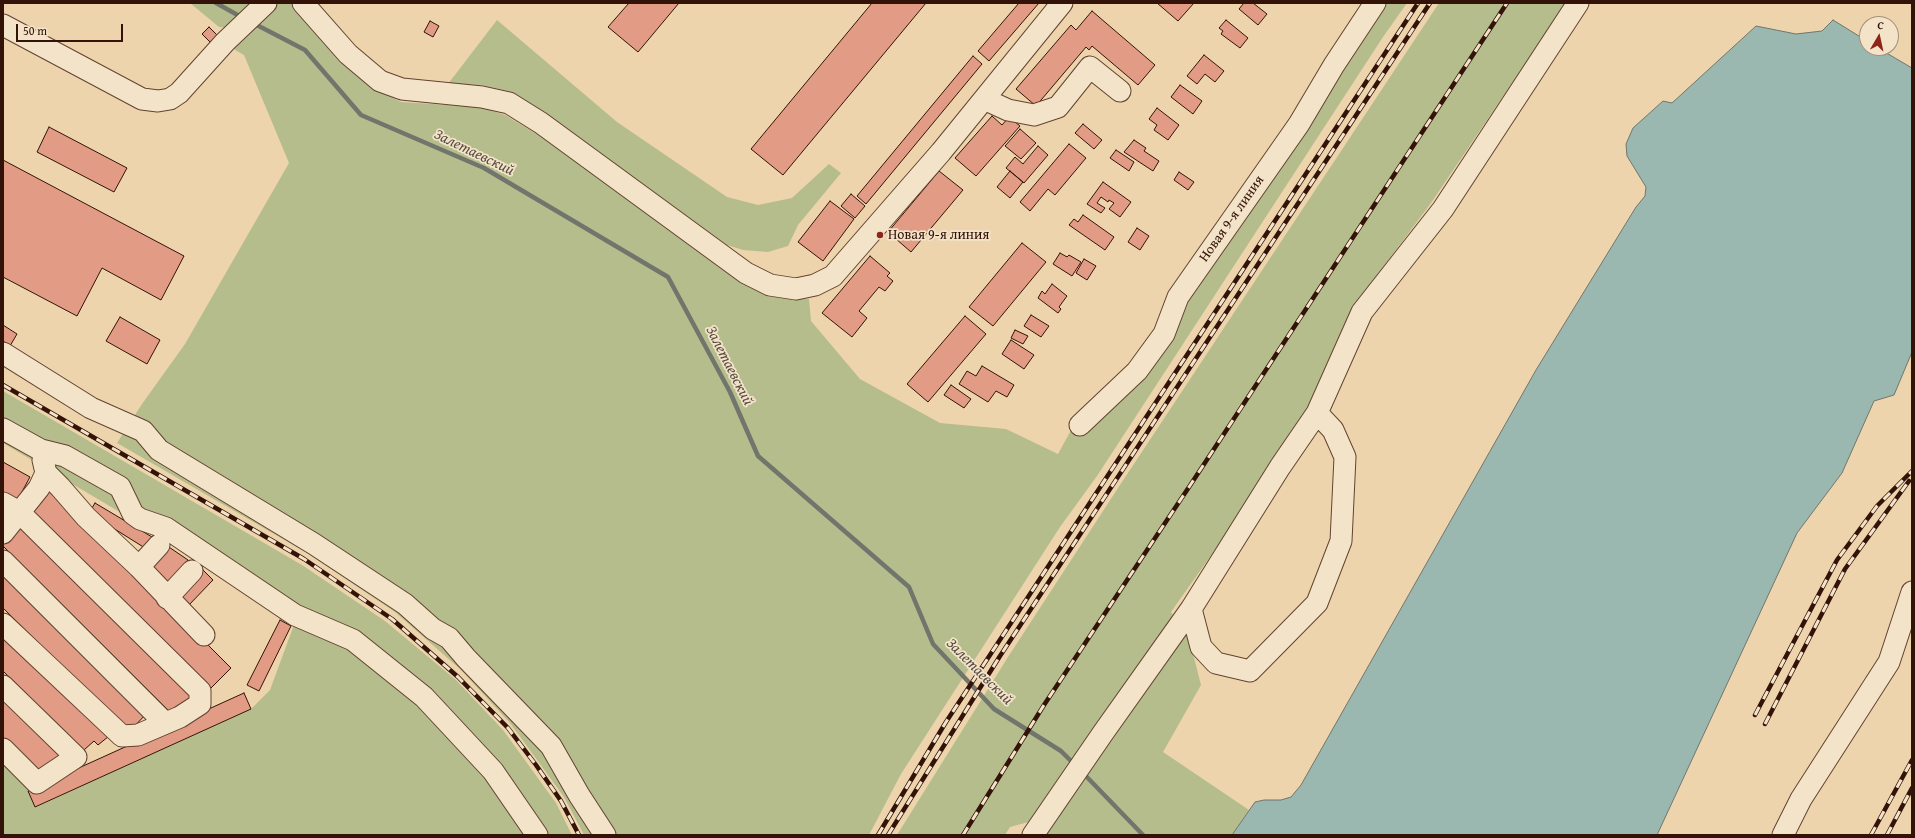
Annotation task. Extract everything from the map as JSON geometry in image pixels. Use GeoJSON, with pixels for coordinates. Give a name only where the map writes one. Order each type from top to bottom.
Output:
{"type":"FeatureCollection","features":[{"type":"Feature","properties":{"kind":"street"},"geometry":{"type":"LineString","coordinates":[[3,25],[142,99],[158,101],[170,99],[179,93],[225,42],[266,3]]}},
{"type":"Feature","properties":{"kind":"street"},"geometry":{"type":"LineString","coordinates":[[303,3],[348,54],[380,81],[402,90],[482,97],[509,103],[541,123],[746,273],[770,285],[796,289],[815,285],[833,276],[941,152],[1062,3]]}},
{"type":"Feature","properties":{"kind":"street","name":"Новая 9-я линия"},"geometry":{"type":"LineString","coordinates":[[1080,425],[1137,370],[1164,334],[1178,297],[1299,124],[1334,65],[1375,3]]}},
{"type":"Feature","properties":{"kind":"street"},"geometry":{"type":"LineString","coordinates":[[1033,835],[1103,732],[1191,610],[1280,467],[1317,413],[1362,312],[1443,209],[1578,3]]}},
{"type":"Feature","properties":{"kind":"street"},"geometry":{"type":"LineString","coordinates":[[984,99],[1008,110],[1034,115],[1058,107],[1090,67],[1120,91]]}},
{"type":"Feature","properties":{"kind":"street"},"geometry":{"type":"LineString","coordinates":[[3,353],[91,408],[143,431],[159,450],[314,544],[405,604],[433,629],[449,638],[466,658],[551,746],[579,795],[605,835]]}},
{"type":"Feature","properties":{"kind":"street"},"geometry":{"type":"LineString","coordinates":[[1191,610],[1201,647],[1216,664],[1250,671],[1317,603],[1341,541],[1345,457],[1333,430],[1317,413]]}},
{"type":"Feature","properties":{"kind":"street"},"geometry":{"type":"LineString","coordinates":[[3,429],[41,450],[65,456],[120,487],[133,514],[140,519],[166,528],[295,615],[353,640],[430,702],[494,771],[537,835]]}},
{"type":"Feature","properties":{"kind":"street"},"geometry":{"type":"LineString","coordinates":[[41,450],[46,473],[86,517],[139,567],[204,635]]}},
{"type":"Feature","properties":{"kind":"street"},"geometry":{"type":"LineString","coordinates":[[3,533],[11,507],[39,488],[46,473]]}},
{"type":"Feature","properties":{"kind":"street"},"geometry":{"type":"LineString","coordinates":[[3,624],[122,736],[138,735],[180,717],[200,704],[200,691],[11,507]]}},
{"type":"Feature","properties":{"kind":"street"},"geometry":{"type":"LineString","coordinates":[[139,567],[159,545]]}},
{"type":"Feature","properties":{"kind":"street"},"geometry":{"type":"LineString","coordinates":[[3,561],[165,723]]}},
{"type":"Feature","properties":{"kind":"street"},"geometry":{"type":"LineString","coordinates":[[167,598],[192,571]]}},
{"type":"Feature","properties":{"kind":"street"},"geometry":{"type":"LineString","coordinates":[[1783,835],[1801,799],[1889,662],[1912,592]]}},
{"type":"Feature","properties":{"kind":"street"},"geometry":{"type":"LineString","coordinates":[[3,686],[76,757],[37,783],[3,749]]}},
{"type":"Feature","properties":{"kind":"green space"},"geometry":{"type":"Polygon","coordinates":[[[190,3],[253,3],[230,28],[219,27],[190,3]]]}},
{"type":"Feature","properties":{"kind":"green space"},"geometry":{"type":"Polygon","coordinates":[[[274,3],[291,3],[376,89],[401,102],[480,107],[505,115],[540,136],[716,263],[792,298],[809,299],[811,321],[860,379],[940,423],[1006,429],[1058,454],[1075,423],[1132,369],[1293,119],[1323,61],[1364,3],[1407,3],[1383,37],[1097,476],[1060,527],[901,774],[869,835],[584,835],[564,797],[510,723],[460,669],[395,612],[307,553],[117,443],[142,404],[185,344],[289,163],[244,55],[230,47],[274,3]]]}},
{"type":"Feature","properties":{"kind":"green space"},"geometry":{"type":"Polygon","coordinates":[[[1439,3],[1566,3],[1431,203],[1351,310],[1307,408],[1275,465],[1171,612],[1190,642],[1201,685],[1163,752],[1249,810],[1232,835],[1047,835],[1048,830],[1036,820],[1010,827],[1005,835],[897,835],[1008,657],[1118,488],[1439,3]]]}},
{"type":"Feature","properties":{"kind":"green space"},"geometry":{"type":"Polygon","coordinates":[[[497,20],[617,122],[727,197],[758,205],[792,198],[829,164],[841,173],[798,225],[788,246],[768,252],[743,250],[727,245],[545,113],[512,92],[482,85],[448,84],[497,20]]]}},
{"type":"Feature","properties":{"kind":"green space"},"geometry":{"type":"Polygon","coordinates":[[[3,391],[302,565],[385,621],[456,680],[503,730],[556,803],[572,835],[3,835],[3,758],[24,780],[36,807],[251,709],[270,690],[295,622],[135,521],[3,443],[3,391]]]}},
{"type":"Feature","properties":{"kind":"water"},"geometry":{"type":"Polygon","coordinates":[[[1833,20],[1859,36],[1859,56],[1892,56],[1912,68],[1912,352],[1894,395],[1874,401],[1842,473],[1797,533],[1657,835],[1232,835],[1255,802],[1264,800],[1281,800],[1291,797],[1301,785],[1536,370],[1636,207],[1645,196],[1646,187],[1627,156],[1626,144],[1633,128],[1663,101],[1672,103],[1756,26],[1796,34],[1822,31],[1833,20]]]}},
{"type":"Feature","properties":{"kind":"building"},"geometry":{"type":"Polygon","coordinates":[[[629,3],[679,3],[638,52],[608,27],[629,3]]]}},
{"type":"Feature","properties":{"kind":"building"},"geometry":{"type":"Polygon","coordinates":[[[872,3],[926,3],[783,175],[751,149],[872,3]]]}},
{"type":"Feature","properties":{"kind":"building"},"geometry":{"type":"Polygon","coordinates":[[[1019,3],[1039,3],[989,61],[978,51],[1019,3]]]}},
{"type":"Feature","properties":{"kind":"building"},"geometry":{"type":"Polygon","coordinates":[[[1157,3],[1194,3],[1178,21],[1157,3]]]}},
{"type":"Feature","properties":{"kind":"building"},"geometry":{"type":"Polygon","coordinates":[[[1244,3],[1253,3],[1267,14],[1258,25],[1239,9],[1244,3]]]}},
{"type":"Feature","properties":{"kind":"building"},"geometry":{"type":"Polygon","coordinates":[[[1092,11],[1155,65],[1138,85],[1092,46],[1089,50],[1086,47],[1036,106],[1016,89],[1071,25],[1076,30],[1092,11]]]}},
{"type":"Feature","properties":{"kind":"building"},"geometry":{"type":"Polygon","coordinates":[[[1226,20],[1248,38],[1240,48],[1221,34],[1223,31],[1219,28],[1226,20]]]}},
{"type":"Feature","properties":{"kind":"building"},"geometry":{"type":"Polygon","coordinates":[[[430,21],[439,26],[433,37],[424,32],[430,21]]]}},
{"type":"Feature","properties":{"kind":"building"},"geometry":{"type":"Polygon","coordinates":[[[209,27],[219,37],[212,44],[202,34],[209,27]]]}},
{"type":"Feature","properties":{"kind":"building"},"geometry":{"type":"Polygon","coordinates":[[[1204,55],[1224,71],[1215,82],[1205,74],[1197,84],[1187,76],[1204,55]]]}},
{"type":"Feature","properties":{"kind":"building"},"geometry":{"type":"Polygon","coordinates":[[[973,56],[982,64],[866,204],[857,196],[973,56]]]}},
{"type":"Feature","properties":{"kind":"building"},"geometry":{"type":"Polygon","coordinates":[[[1180,85],[1202,101],[1193,114],[1171,97],[1180,85]]]}},
{"type":"Feature","properties":{"kind":"building"},"geometry":{"type":"Polygon","coordinates":[[[1157,108],[1179,125],[1168,140],[1154,130],[1157,125],[1149,119],[1157,108]]]}},
{"type":"Feature","properties":{"kind":"building"},"geometry":{"type":"Polygon","coordinates":[[[992,116],[1002,125],[1009,117],[1020,126],[976,176],[955,158],[992,116]]]}},
{"type":"Feature","properties":{"kind":"building"},"geometry":{"type":"Polygon","coordinates":[[[1083,124],[1102,140],[1094,149],[1075,133],[1083,124]]]}},
{"type":"Feature","properties":{"kind":"building"},"geometry":{"type":"Polygon","coordinates":[[[49,127],[127,168],[114,192],[37,152],[49,127]]]}},
{"type":"Feature","properties":{"kind":"building"},"geometry":{"type":"Polygon","coordinates":[[[1020,129],[1036,143],[1021,159],[1005,146],[1020,129]]]}},
{"type":"Feature","properties":{"kind":"building"},"geometry":{"type":"Polygon","coordinates":[[[1134,140],[1146,148],[1144,151],[1159,161],[1153,171],[1124,152],[1134,140]]]}},
{"type":"Feature","properties":{"kind":"building"},"geometry":{"type":"Polygon","coordinates":[[[1069,144],[1086,158],[1055,195],[1048,189],[1030,211],[1020,202],[1069,144]]]}},
{"type":"Feature","properties":{"kind":"building"},"geometry":{"type":"Polygon","coordinates":[[[1038,146],[1048,155],[1024,183],[1006,168],[1015,157],[1023,164],[1038,146]]]}},
{"type":"Feature","properties":{"kind":"building"},"geometry":{"type":"Polygon","coordinates":[[[1116,150],[1134,162],[1129,171],[1110,158],[1116,150]]]}},
{"type":"Feature","properties":{"kind":"building"},"geometry":{"type":"Polygon","coordinates":[[[3,160],[184,256],[161,300],[102,268],[77,316],[3,277],[3,160]]]}},
{"type":"Feature","properties":{"kind":"building"},"geometry":{"type":"Polygon","coordinates":[[[939,171],[963,190],[911,252],[888,232],[939,171]]]}},
{"type":"Feature","properties":{"kind":"building"},"geometry":{"type":"Polygon","coordinates":[[[1010,171],[1023,182],[1010,198],[997,187],[1010,171]]]}},
{"type":"Feature","properties":{"kind":"building"},"geometry":{"type":"Polygon","coordinates":[[[1179,172],[1194,182],[1188,190],[1174,180],[1179,172]]]}},
{"type":"Feature","properties":{"kind":"building"},"geometry":{"type":"Polygon","coordinates":[[[1103,182],[1131,202],[1120,217],[1109,209],[1114,203],[1109,200],[1108,202],[1101,197],[1097,203],[1105,208],[1101,213],[1087,204],[1103,182]]]}},
{"type":"Feature","properties":{"kind":"building"},"geometry":{"type":"Polygon","coordinates":[[[851,194],[865,206],[855,218],[841,206],[851,194]]]}},
{"type":"Feature","properties":{"kind":"building"},"geometry":{"type":"Polygon","coordinates":[[[830,201],[854,219],[823,261],[798,242],[830,201]]]}},
{"type":"Feature","properties":{"kind":"building"},"geometry":{"type":"Polygon","coordinates":[[[1083,215],[1114,237],[1105,250],[1069,225],[1074,219],[1078,222],[1083,215]]]}},
{"type":"Feature","properties":{"kind":"building"},"geometry":{"type":"Polygon","coordinates":[[[1137,228],[1149,236],[1140,250],[1128,242],[1137,228]]]}},
{"type":"Feature","properties":{"kind":"building"},"geometry":{"type":"Polygon","coordinates":[[[1022,243],[1046,262],[993,326],[969,307],[1022,243]]]}},
{"type":"Feature","properties":{"kind":"building"},"geometry":{"type":"Polygon","coordinates":[[[1060,253],[1067,257],[1069,255],[1081,262],[1072,276],[1053,264],[1060,253]]]}},
{"type":"Feature","properties":{"kind":"building"},"geometry":{"type":"Polygon","coordinates":[[[870,256],[890,273],[887,276],[893,281],[885,291],[879,287],[859,311],[867,318],[852,337],[822,313],[870,256]]]}},
{"type":"Feature","properties":{"kind":"building"},"geometry":{"type":"Polygon","coordinates":[[[1084,259],[1096,266],[1087,280],[1076,273],[1084,259]]]}},
{"type":"Feature","properties":{"kind":"building"},"geometry":{"type":"Polygon","coordinates":[[[1052,284],[1067,296],[1059,307],[1061,309],[1058,313],[1038,298],[1042,291],[1045,294],[1052,284]]]}},
{"type":"Feature","properties":{"kind":"building"},"geometry":{"type":"Polygon","coordinates":[[[1031,315],[1049,326],[1041,337],[1024,326],[1031,315]]]}},
{"type":"Feature","properties":{"kind":"building"},"geometry":{"type":"Polygon","coordinates":[[[965,316],[986,334],[928,402],[907,384],[965,316]]]}},
{"type":"Feature","properties":{"kind":"building"},"geometry":{"type":"Polygon","coordinates":[[[120,317],[160,340],[147,364],[106,341],[120,317]]]}},
{"type":"Feature","properties":{"kind":"building"},"geometry":{"type":"Polygon","coordinates":[[[3,325],[17,334],[10,346],[3,341],[3,325]]]}},
{"type":"Feature","properties":{"kind":"building"},"geometry":{"type":"Polygon","coordinates":[[[1015,330],[1028,336],[1023,344],[1011,338],[1015,330]]]}},
{"type":"Feature","properties":{"kind":"building"},"geometry":{"type":"Polygon","coordinates":[[[1011,340],[1034,355],[1024,369],[1002,354],[1011,340]]]}},
{"type":"Feature","properties":{"kind":"building"},"geometry":{"type":"Polygon","coordinates":[[[982,366],[1014,385],[1007,397],[996,391],[988,402],[959,384],[967,371],[976,376],[982,366]]]}},
{"type":"Feature","properties":{"kind":"building"},"geometry":{"type":"Polygon","coordinates":[[[951,385],[971,399],[964,408],[944,395],[951,385]]]}},
{"type":"Feature","properties":{"kind":"building"},"geometry":{"type":"Polygon","coordinates":[[[3,462],[30,477],[17,501],[3,493],[3,462]]]}},
{"type":"Feature","properties":{"kind":"building"},"geometry":{"type":"Polygon","coordinates":[[[52,489],[231,668],[210,689],[32,510],[52,489]]]}},
{"type":"Feature","properties":{"kind":"building"},"geometry":{"type":"Polygon","coordinates":[[[95,503],[152,537],[145,548],[89,513],[95,503]]]}},
{"type":"Feature","properties":{"kind":"building"},"geometry":{"type":"Polygon","coordinates":[[[20,524],[193,697],[174,716],[3,546],[3,541],[20,524]]]}},
{"type":"Feature","properties":{"kind":"building"},"geometry":{"type":"Polygon","coordinates":[[[166,545],[188,560],[169,587],[147,571],[166,545]]]}},
{"type":"Feature","properties":{"kind":"building"},"geometry":{"type":"Polygon","coordinates":[[[203,570],[213,580],[187,607],[177,597],[203,570]]]}},
{"type":"Feature","properties":{"kind":"building"},"geometry":{"type":"Polygon","coordinates":[[[3,571],[148,712],[129,732],[3,608],[3,571]]]}},
{"type":"Feature","properties":{"kind":"building"},"geometry":{"type":"Polygon","coordinates":[[[280,620],[291,626],[259,691],[247,685],[280,620]]]}},
{"type":"Feature","properties":{"kind":"building"},"geometry":{"type":"Polygon","coordinates":[[[3,634],[109,736],[98,745],[94,741],[84,750],[3,671],[3,634]]]}},
{"type":"Feature","properties":{"kind":"building"},"geometry":{"type":"Polygon","coordinates":[[[244,693],[251,709],[35,807],[28,791],[244,693]]]}},
{"type":"Feature","properties":{"kind":"building"},"geometry":{"type":"Polygon","coordinates":[[[3,698],[59,755],[40,774],[3,737],[3,698]]]}},
{"type":"Feature","properties":{"kind":"waterway","name":"Залетаевский"},"geometry":{"type":"LineString","coordinates":[[216,3],[243,18]]}},
{"type":"Feature","properties":{"kind":"waterway","name":"Залетаевский"},"geometry":{"type":"LineString","coordinates":[[253,23],[305,50],[361,115],[484,168],[668,277],[730,392],[758,456],[909,587],[933,644],[994,709],[1061,751],[1075,765]]}},
{"type":"Feature","properties":{"kind":"waterway","name":"Залетаевский"},"geometry":{"type":"LineString","coordinates":[[1083,773],[1143,835]]}},
{"type":"Feature","properties":{"kind":"railway"},"geometry":{"type":"LineString","coordinates":[[878,835],[946,722],[1418,3]]}},
{"type":"Feature","properties":{"kind":"railway"},"geometry":{"type":"LineString","coordinates":[[888,835],[1000,656],[1430,3]]}},
{"type":"Feature","properties":{"kind":"railway"},"geometry":{"type":"LineString","coordinates":[[963,835],[1044,705],[1507,3]]}},
{"type":"Feature","properties":{"kind":"railway"},"geometry":{"type":"LineString","coordinates":[[3,385],[304,559],[392,619],[458,677],[508,728],[561,801],[579,835]]}},
{"type":"Feature","properties":{"kind":"railway"},"geometry":{"type":"LineString","coordinates":[[1755,715],[1837,560],[1877,506],[1912,471]]}},
{"type":"Feature","properties":{"kind":"railway"},"geometry":{"type":"LineString","coordinates":[[1765,724],[1845,569],[1909,481]]}},
{"type":"Feature","properties":{"kind":"railway"},"geometry":{"type":"LineString","coordinates":[[1871,835],[1912,760]]}},
{"type":"Feature","properties":{"kind":"railway"},"geometry":{"type":"LineString","coordinates":[[1887,835],[1912,788]]}},
{"type":"Feature","properties":{"kind":"place","name":"Новая 9-я линия"},"geometry":{"type":"Point","coordinates":[880,235]}}]}
